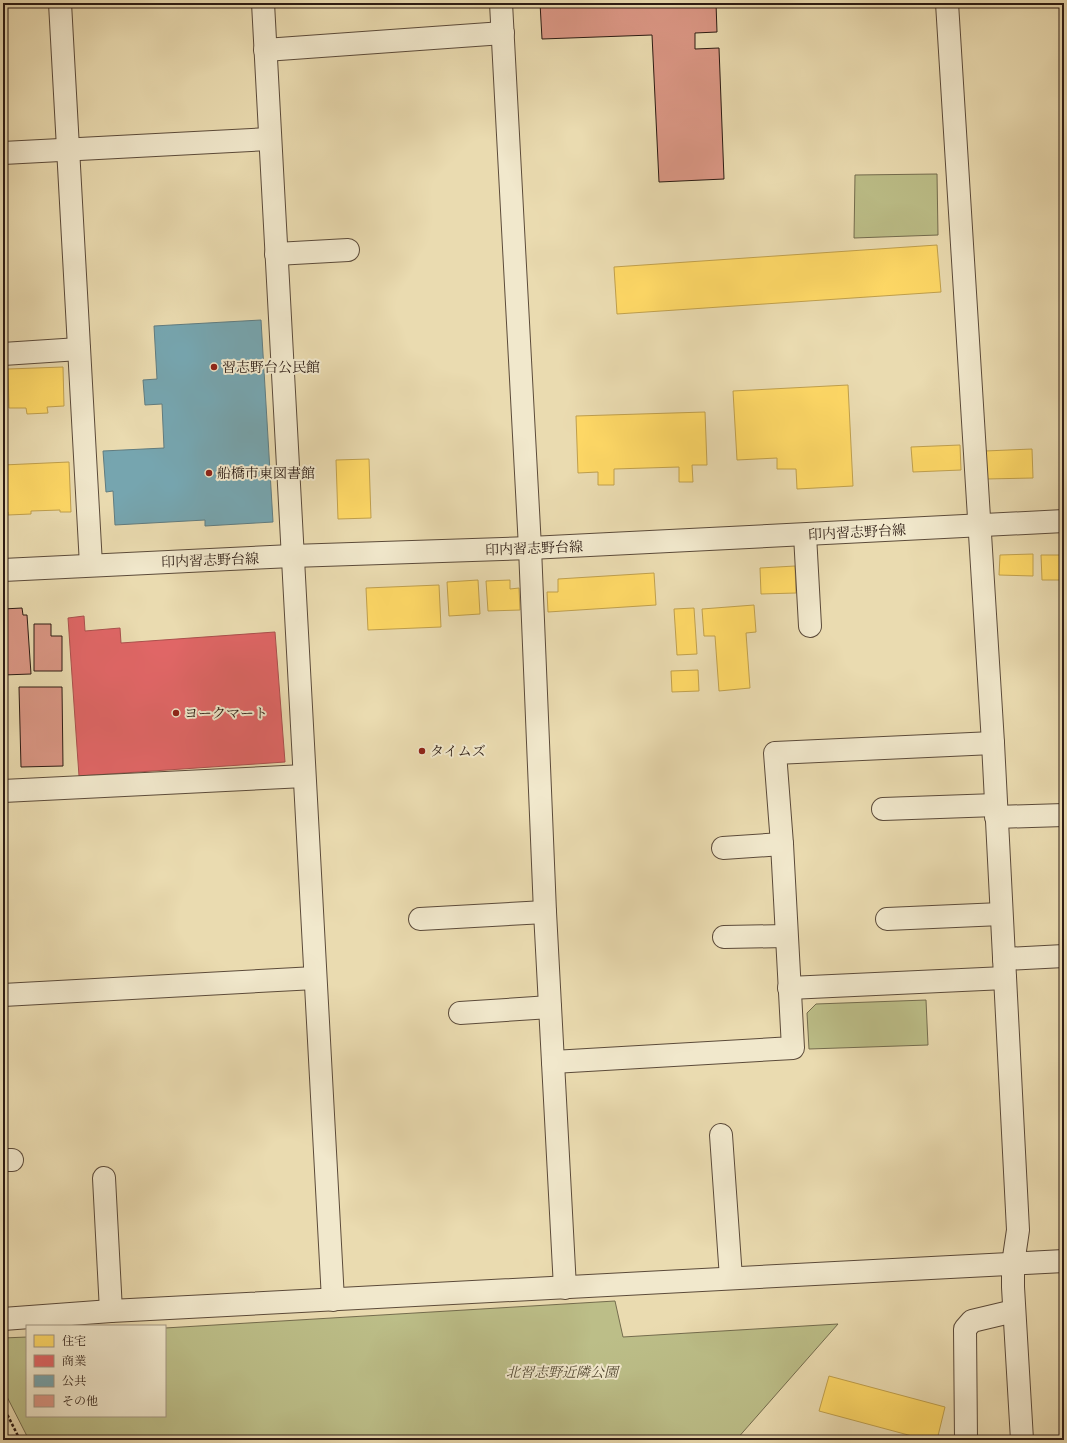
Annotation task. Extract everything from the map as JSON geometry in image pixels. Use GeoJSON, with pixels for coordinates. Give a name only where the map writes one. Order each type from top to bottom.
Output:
{"type":"FeatureCollection","features":[{"type":"Feature","properties":{"kind":"street"},"geometry":{"type":"LineString","coordinates":[[60,3],[91,565]]}},
{"type":"Feature","properties":{"kind":"street"},"geometry":{"type":"LineString","coordinates":[[263,3],[333,1300]]}},
{"type":"Feature","properties":{"kind":"street"},"geometry":{"type":"LineString","coordinates":[[501,3],[530,548],[545,912],[565,1288]]}},
{"type":"Feature","properties":{"kind":"street"},"geometry":{"type":"LineString","coordinates":[[947,3],[996,811],[1018,1230],[1013,1264],[1014,1312],[1022,1440]]}},
{"type":"Feature","properties":{"kind":"street"},"geometry":{"type":"LineString","coordinates":[[265,50],[503,33]]}},
{"type":"Feature","properties":{"kind":"street"},"geometry":{"type":"LineString","coordinates":[[3,153],[270,140]]}},
{"type":"Feature","properties":{"kind":"street"},"geometry":{"type":"LineString","coordinates":[[276,254],[348,250]]}},
{"type":"Feature","properties":{"kind":"street"},"geometry":{"type":"LineString","coordinates":[[3,354],[79,350]]}},
{"type":"Feature","properties":{"kind":"street","name":"印内習志野台線"},"geometry":{"type":"LineString","coordinates":[[3,570],[292,556],[530,548],[1064,521]]}},
{"type":"Feature","properties":{"kind":"street"},"geometry":{"type":"LineString","coordinates":[[805,535],[810,626]]}},
{"type":"Feature","properties":{"kind":"street"},"geometry":{"type":"LineString","coordinates":[[553,1062],[793,1048],[782,844],[775,753],[992,743]]}},
{"type":"Feature","properties":{"kind":"street"},"geometry":{"type":"LineString","coordinates":[[3,791],[304,776]]}},
{"type":"Feature","properties":{"kind":"street"},"geometry":{"type":"LineString","coordinates":[[883,809],[996,811],[1064,815]]}},
{"type":"Feature","properties":{"kind":"street"},"geometry":{"type":"LineString","coordinates":[[723,848],[782,844]]}},
{"type":"Feature","properties":{"kind":"street"},"geometry":{"type":"LineString","coordinates":[[420,920],[545,912]]}},
{"type":"Feature","properties":{"kind":"street"},"geometry":{"type":"LineString","coordinates":[[887,919],[1001,914]]}},
{"type":"Feature","properties":{"kind":"street"},"geometry":{"type":"LineString","coordinates":[[724,937],[786,936]]}},
{"type":"Feature","properties":{"kind":"street"},"geometry":{"type":"LineString","coordinates":[[790,988],[1004,969],[1064,956]]}},
{"type":"Feature","properties":{"kind":"street"},"geometry":{"type":"LineString","coordinates":[[3,995],[315,978]]}},
{"type":"Feature","properties":{"kind":"street"},"geometry":{"type":"LineString","coordinates":[[460,1013],[550,1007]]}},
{"type":"Feature","properties":{"kind":"street"},"geometry":{"type":"LineString","coordinates":[[721,1135],[731,1278]]}},
{"type":"Feature","properties":{"kind":"street"},"geometry":{"type":"LineString","coordinates":[[104,1178],[111,1311]]}},
{"type":"Feature","properties":{"kind":"street"},"geometry":{"type":"LineString","coordinates":[[3,1319],[111,1311],[1064,1261]]}},
{"type":"Feature","properties":{"kind":"street"},"geometry":{"type":"LineString","coordinates":[[966,1440],[964,1329],[972,1320],[1014,1312]]}},
{"type":"Feature","properties":{"kind":"path"},"geometry":{"type":"LineString","coordinates":[[3,1406],[20,1440]]}},
{"type":"Feature","properties":{"kind":"green space"},"geometry":{"type":"Polygon","coordinates":[[[937,174],[938,235],[854,238],[855,175],[937,174]]]}},
{"type":"Feature","properties":{"kind":"green space"},"geometry":{"type":"Polygon","coordinates":[[[926,1000],[928,1045],[809,1049],[807,1013],[816,1004],[926,1000]]]}},
{"type":"Feature","properties":{"kind":"green space","name":"北習志野近隣公園"},"geometry":{"type":"Polygon","coordinates":[[[615,1301],[623,1337],[838,1324],[736,1440],[29,1440],[3,1389],[3,1338],[26,1337],[26,1417],[166,1417],[166,1328],[615,1301]]]}},
{"type":"Feature","properties":{"kind":"building: 住宅"},"geometry":{"type":"Polygon","coordinates":[[[937,245],[941,292],[617,314],[614,267],[937,245]]]}},
{"type":"Feature","properties":{"kind":"building: 住宅"},"geometry":{"type":"Polygon","coordinates":[[[63,367],[64,406],[47,407],[48,413],[27,414],[26,408],[9,408],[8,369],[63,367]]]}},
{"type":"Feature","properties":{"kind":"building: 住宅"},"geometry":{"type":"Polygon","coordinates":[[[848,385],[853,486],[797,489],[796,469],[777,469],[777,458],[737,460],[733,391],[848,385]]]}},
{"type":"Feature","properties":{"kind":"building: 住宅"},"geometry":{"type":"Polygon","coordinates":[[[705,412],[707,465],[692,465],[693,482],[679,482],[679,467],[614,469],[614,485],[598,485],[598,472],[578,473],[576,416],[705,412]]]}},
{"type":"Feature","properties":{"kind":"building: 住宅"},"geometry":{"type":"Polygon","coordinates":[[[960,445],[961,470],[913,472],[911,447],[960,445]]]}},
{"type":"Feature","properties":{"kind":"building: 住宅"},"geometry":{"type":"Polygon","coordinates":[[[1032,449],[1033,478],[986,479],[985,451],[1032,449]]]}},
{"type":"Feature","properties":{"kind":"building: 住宅"},"geometry":{"type":"Polygon","coordinates":[[[369,459],[371,518],[338,519],[336,460],[369,459]]]}},
{"type":"Feature","properties":{"kind":"building: 住宅"},"geometry":{"type":"Polygon","coordinates":[[[69,462],[71,512],[60,512],[60,510],[31,511],[31,514],[8,515],[8,512],[3,512],[3,465],[69,462]]]}},
{"type":"Feature","properties":{"kind":"building: 住宅"},"geometry":{"type":"Polygon","coordinates":[[[1033,554],[1033,576],[999,575],[1000,555],[1033,554]]]}},
{"type":"Feature","properties":{"kind":"building: 住宅"},"geometry":{"type":"Polygon","coordinates":[[[1041,555],[1064,555],[1064,580],[1042,580],[1041,555]]]}},
{"type":"Feature","properties":{"kind":"building: 住宅"},"geometry":{"type":"Polygon","coordinates":[[[795,566],[796,593],[761,594],[760,568],[795,566]]]}},
{"type":"Feature","properties":{"kind":"building: 住宅"},"geometry":{"type":"Polygon","coordinates":[[[654,573],[656,605],[548,612],[547,592],[558,592],[558,579],[654,573]]]}},
{"type":"Feature","properties":{"kind":"building: 住宅"},"geometry":{"type":"Polygon","coordinates":[[[478,580],[480,614],[449,616],[447,582],[478,580]]]}},
{"type":"Feature","properties":{"kind":"building: 住宅"},"geometry":{"type":"Polygon","coordinates":[[[510,580],[510,589],[519,588],[520,610],[488,611],[486,581],[510,580]]]}},
{"type":"Feature","properties":{"kind":"building: 住宅"},"geometry":{"type":"Polygon","coordinates":[[[439,585],[441,627],[368,630],[366,588],[439,585]]]}},
{"type":"Feature","properties":{"kind":"building: 住宅"},"geometry":{"type":"Polygon","coordinates":[[[754,605],[756,632],[746,633],[750,688],[719,691],[715,636],[704,636],[702,609],[754,605]]]}},
{"type":"Feature","properties":{"kind":"building: 住宅"},"geometry":{"type":"Polygon","coordinates":[[[694,608],[697,654],[677,655],[674,609],[694,608]]]}},
{"type":"Feature","properties":{"kind":"building: 住宅"},"geometry":{"type":"Polygon","coordinates":[[[698,670],[699,691],[672,692],[671,671],[698,670]]]}},
{"type":"Feature","properties":{"kind":"building: 住宅"},"geometry":{"type":"Polygon","coordinates":[[[829,1376],[945,1407],[937,1440],[927,1440],[819,1411],[829,1376]]]}},
{"type":"Feature","properties":{"kind":"building: 商業"},"geometry":{"type":"Polygon","coordinates":[[[84,616],[85,631],[120,628],[121,643],[275,632],[285,762],[79,776],[68,618],[84,616]]]}},
{"type":"Feature","properties":{"kind":"building: 公共"},"geometry":{"type":"Polygon","coordinates":[[[261,320],[273,522],[205,526],[205,520],[115,525],[113,491],[106,492],[103,451],[164,448],[162,404],[145,405],[143,380],[157,379],[154,326],[261,320]]]}},
{"type":"Feature","properties":{"kind":"building: その他"},"geometry":{"type":"Polygon","coordinates":[[[540,3],[716,3],[717,32],[695,33],[695,49],[719,48],[724,179],[659,182],[652,35],[542,39],[540,3]]]}},
{"type":"Feature","properties":{"kind":"building: その他"},"geometry":{"type":"Polygon","coordinates":[[[22,608],[23,615],[27,615],[31,674],[3,675],[3,609],[22,608]]]}},
{"type":"Feature","properties":{"kind":"building: その他"},"geometry":{"type":"Polygon","coordinates":[[[34,624],[51,624],[51,636],[62,636],[62,671],[34,671],[34,624]]]}},
{"type":"Feature","properties":{"kind":"building: その他"},"geometry":{"type":"Polygon","coordinates":[[[19,687],[62,687],[63,766],[21,767],[19,687]]]}},
{"type":"Feature","properties":{"kind":"place","name":"習志野台公民館"},"geometry":{"type":"Point","coordinates":[214,367]}},
{"type":"Feature","properties":{"kind":"place","name":"船橋市東図書館"},"geometry":{"type":"Point","coordinates":[209,473]}},
{"type":"Feature","properties":{"kind":"place","name":"ヨークマート"},"geometry":{"type":"Point","coordinates":[176,713]}},
{"type":"Feature","properties":{"kind":"place","name":"タイムズ"},"geometry":{"type":"Point","coordinates":[422,751]}}]}
